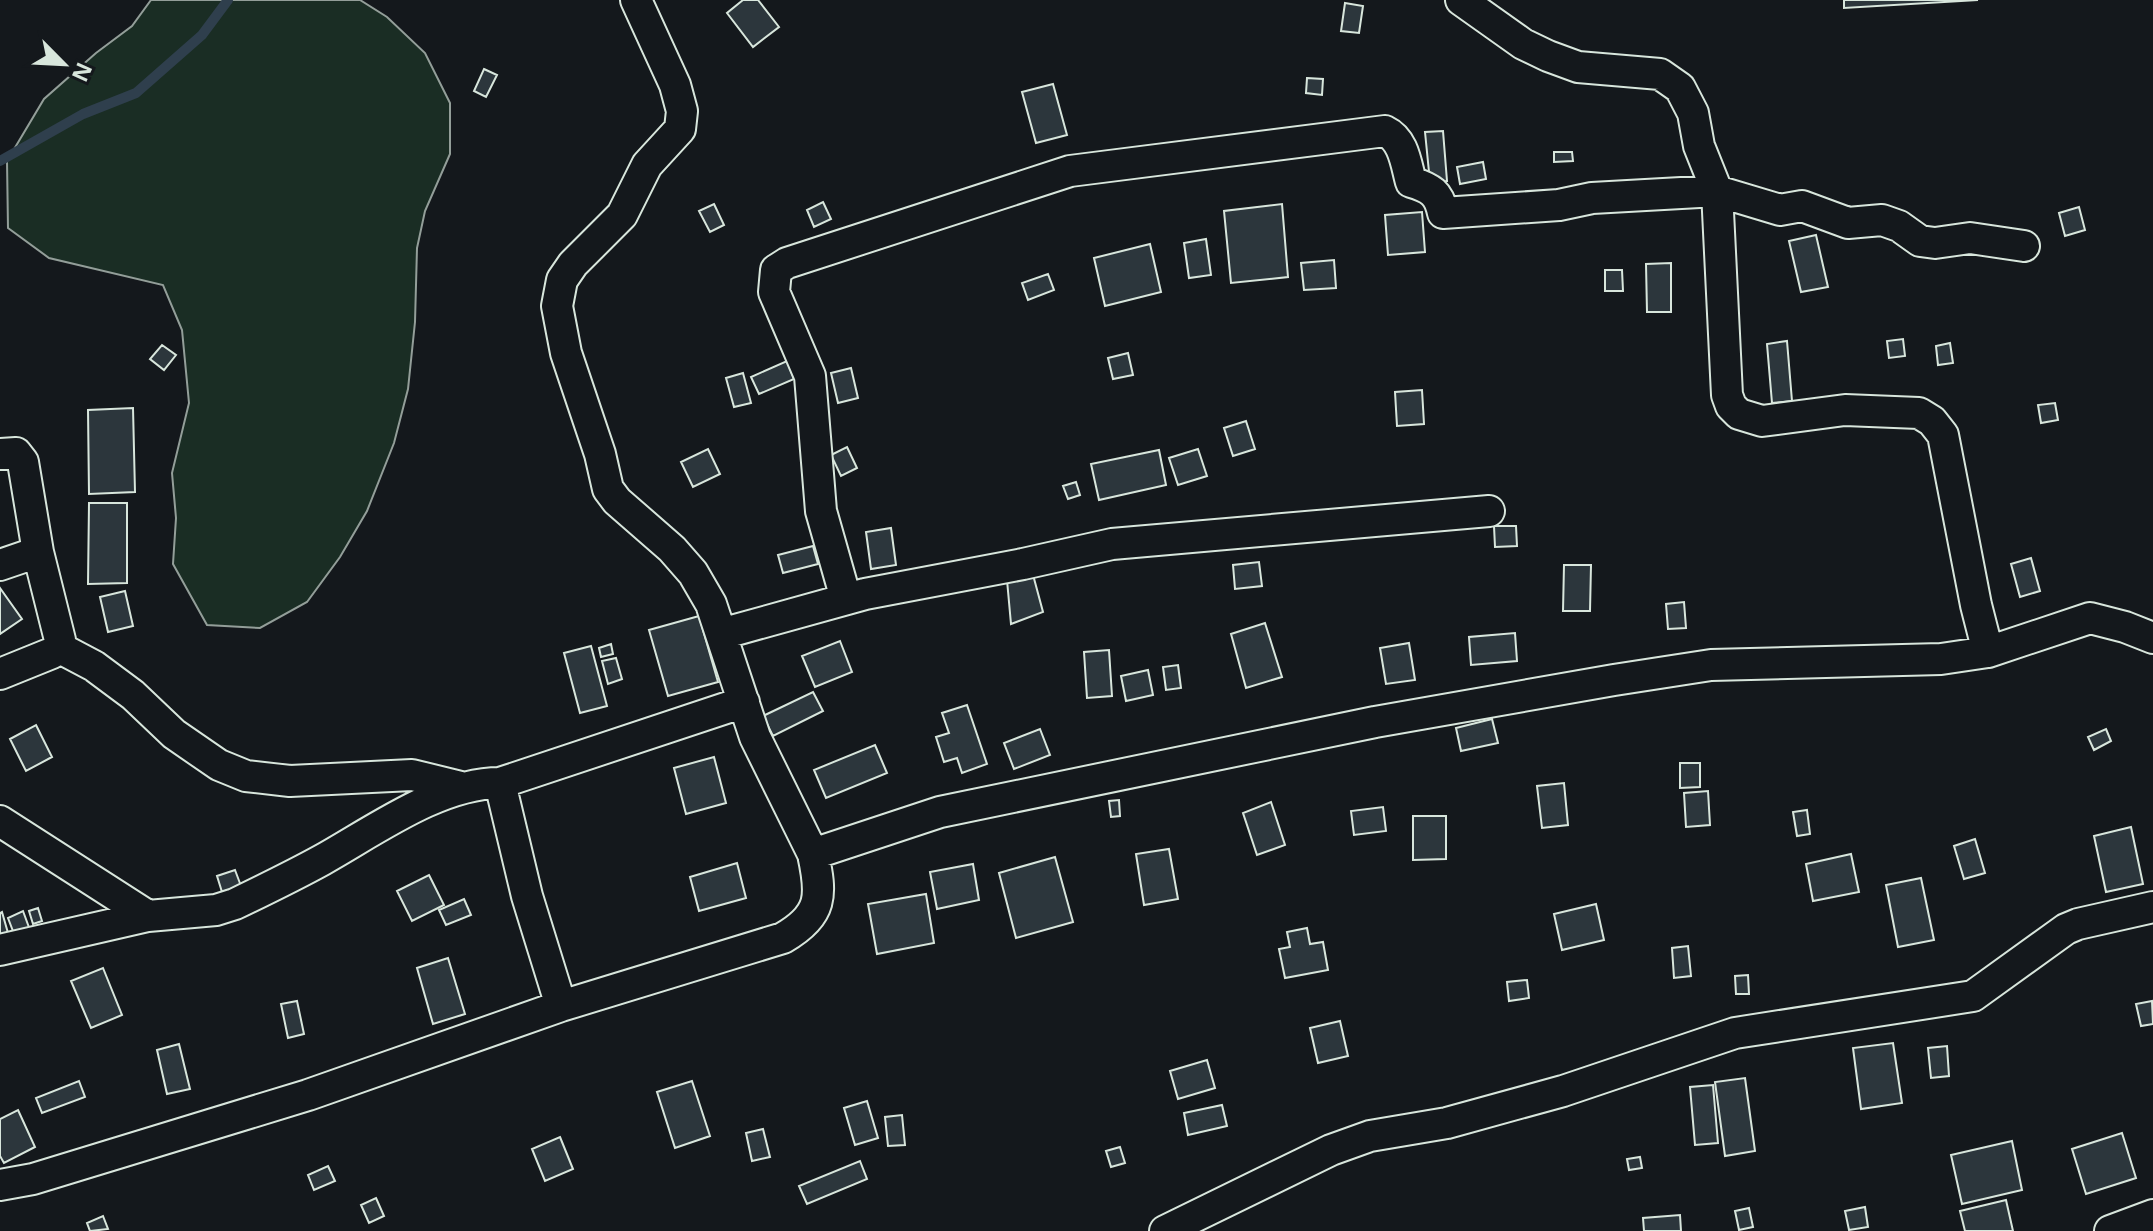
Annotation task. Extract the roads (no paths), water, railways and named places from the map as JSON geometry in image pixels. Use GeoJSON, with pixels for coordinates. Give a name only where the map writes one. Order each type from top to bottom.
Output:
{"type":"FeatureCollection","features":[{"type":"Feature","properties":{"kind":"street"},"geometry":{"type":"LineString","coordinates":[[0,1185],[33,1179],[308,1095],[561,1006],[783,938],[798,930],[810,918],[819,895],[813,854],[771,771],[711,604],[693,573],[672,549],[617,501],[608,489],[600,454],[566,353],[557,306],[562,280],[573,264],[622,215],[647,165],[680,129],[682,111],[675,85],[636,0]]}},
{"type":"Feature","properties":{"kind":"street"},"geometry":{"type":"LineString","coordinates":[[1461,0],[1523,44],[1548,56],[1578,67],[1660,74],[1680,88],[1693,113],[1699,146],[1717,191],[1727,395],[1731,406],[1739,414],[1762,421],[1845,410],[1919,413],[1932,421],[1943,435],[1988,652]]}},
{"type":"Feature","properties":{"kind":"street"},"geometry":{"type":"LineString","coordinates":[[846,599],[821,511],[810,376],[774,292],[776,270],[787,263],[1070,171],[1385,131],[1394,135],[1399,142],[1411,182],[1430,187],[1440,199],[1443,213],[1559,205],[1605,196],[1717,191],[1780,210],[1802,206],[1848,223],[1882,220],[1899,226],[1920,241],[1935,243],[1970,238],[2024,246]]}},
{"type":"Feature","properties":{"kind":"street"},"geometry":{"type":"LineString","coordinates":[[0,454],[16,453],[23,462],[38,552],[60,640],[52,653],[0,674]]}},
{"type":"Feature","properties":{"kind":"street"},"geometry":{"type":"LineString","coordinates":[[721,634],[846,599],[1112,544],[1489,511]]}},
{"type":"Feature","properties":{"kind":"street"},"geometry":{"type":"LineString","coordinates":[[0,565],[38,552]]}},
{"type":"Feature","properties":{"kind":"street"},"geometry":{"type":"LineString","coordinates":[[813,854],[940,812],[1375,722],[1614,680],[1711,665],[1941,659],[1988,652],[2090,618],[2153,638]]}},
{"type":"Feature","properties":{"kind":"street"},"geometry":{"type":"LineString","coordinates":[[58,647],[94,666],[133,695],[174,734],[219,765],[246,776],[290,781],[412,775],[461,787]]}},
{"type":"Feature","properties":{"kind":"street"},"geometry":{"type":"LineString","coordinates":[[0,950],[148,916],[216,910],[235,904],[397,817],[461,787],[500,783],[744,702]]}},
{"type":"Feature","properties":{"kind":"street"},"geometry":{"type":"LineString","coordinates":[[500,783],[524,883],[561,1006]]}},
{"type":"Feature","properties":{"kind":"street"},"geometry":{"type":"LineString","coordinates":[[0,821],[148,916]]}},
{"type":"Feature","properties":{"kind":"street"},"geometry":{"type":"LineString","coordinates":[[1165,1231],[1331,1150],[1370,1136],[1447,1123],[1563,1091],[1735,1033],[1973,996],[2066,929],[2153,907]]}},
{"type":"Feature","properties":{"kind":"street"},"geometry":{"type":"LineString","coordinates":[[0,1167],[33,1179]]}},
{"type":"Feature","properties":{"kind":"street"},"geometry":{"type":"LineString","coordinates":[[2110,1231],[2153,1215]]}},
{"type":"Feature","properties":{"kind":"waterway"},"geometry":{"type":"LineString","coordinates":[[0,161],[83,114],[136,93],[202,35],[228,0]]}}]}
